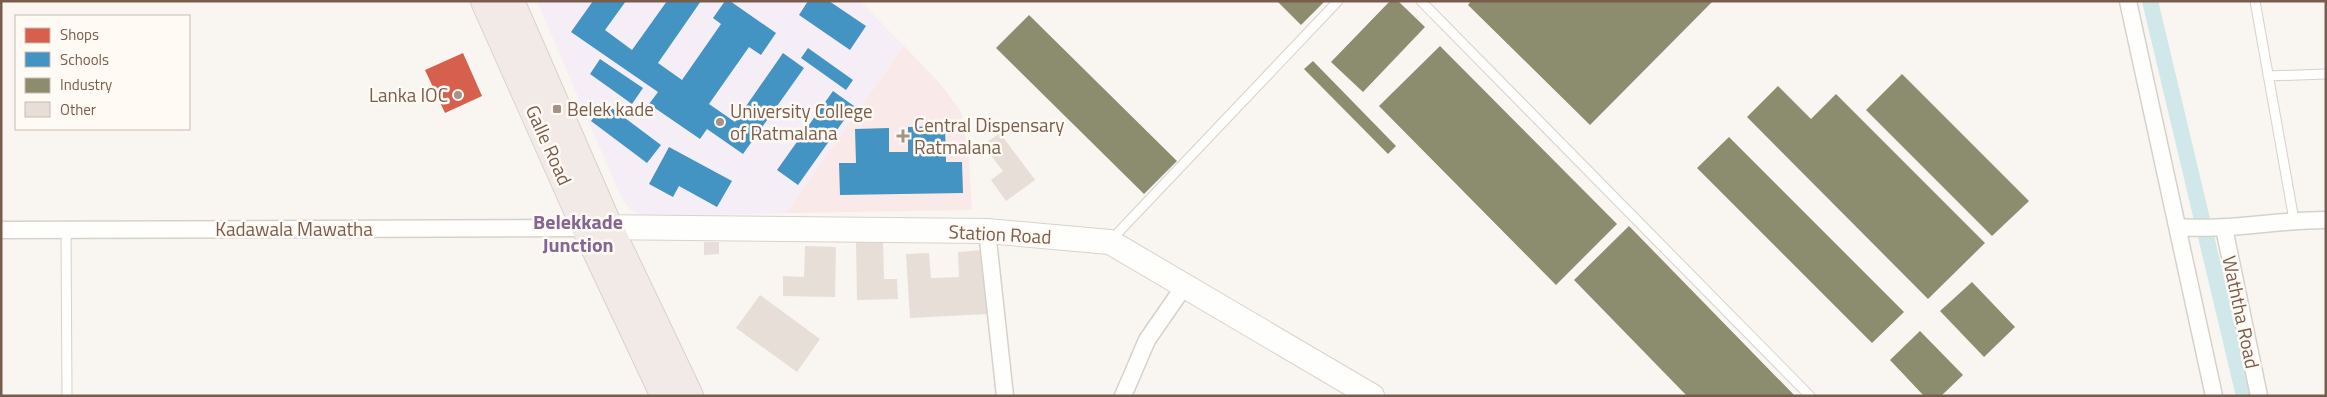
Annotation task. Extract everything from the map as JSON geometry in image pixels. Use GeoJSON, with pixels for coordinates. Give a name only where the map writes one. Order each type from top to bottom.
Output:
{"type":"FeatureCollection","features":[{"type":"Feature","properties":{"kind":"highway","name":"Galle Road"},"geometry":{"type":"LineString","coordinates":[[485,1],[597,227],[689,396]]}},
{"type":"Feature","properties":{"kind":"highway","name":"Galle Road"},"geometry":{"type":"LineString","coordinates":[[510,1],[597,227],[665,396]]}},
{"type":"Feature","properties":{"kind":"street"},"geometry":{"type":"LineString","coordinates":[[2128,1],[2214,396]]}},
{"type":"Feature","properties":{"kind":"street"},"geometry":{"type":"LineString","coordinates":[[2178,227],[2212,229],[2294,220],[2326,220]]}},
{"type":"Feature","properties":{"kind":"street","name":"Kadawala Mawatha"},"geometry":{"type":"LineString","coordinates":[[1,230],[597,227]]}},
{"type":"Feature","properties":{"kind":"street","name":"Station Road"},"geometry":{"type":"LineString","coordinates":[[597,227],[987,231],[1110,242],[1372,396]]}},
{"type":"Feature","properties":{"kind":"street","name":"Waththa Road"},"geometry":{"type":"LineString","coordinates":[[2212,229],[2259,396]]}},
{"type":"Feature","properties":{"kind":"street"},"geometry":{"type":"LineString","coordinates":[[987,231],[1005,396]]}},
{"type":"Feature","properties":{"kind":"street"},"geometry":{"type":"LineString","coordinates":[[1123,396],[1147,340],[1185,285]]}},
{"type":"Feature","properties":{"kind":"lane"},"geometry":{"type":"LineString","coordinates":[[1110,242],[1338,1]]}},
{"type":"Feature","properties":{"kind":"lane"},"geometry":{"type":"LineString","coordinates":[[1422,1],[1810,396]]}},
{"type":"Feature","properties":{"kind":"lane"},"geometry":{"type":"LineString","coordinates":[[2255,1],[2294,220]]}},
{"type":"Feature","properties":{"kind":"lane"},"geometry":{"type":"LineString","coordinates":[[2268,76],[2326,74]]}},
{"type":"Feature","properties":{"kind":"lane"},"geometry":{"type":"LineString","coordinates":[[66,230],[67,396]]}},
{"type":"Feature","properties":{"kind":"shaded area","name":"University College of Ratmalana"},"geometry":{"type":"Polygon","coordinates":[[[537,1],[860,1],[904,46],[786,213],[644,217],[630,209],[621,197],[537,1]]]}},
{"type":"Feature","properties":{"kind":"shaded area","name":"Central Dispensary Ratmalana"},"geometry":{"type":"Polygon","coordinates":[[[904,46],[942,86],[961,112],[969,159],[972,210],[786,213],[904,46]]]}},
{"type":"Feature","properties":{"kind":"building: Shops"},"geometry":{"type":"Polygon","coordinates":[[[463,53],[482,96],[445,113],[425,70],[463,53]]]}},
{"type":"Feature","properties":{"kind":"building: Schools"},"geometry":{"type":"Polygon","coordinates":[[[593,1],[626,1],[605,30],[632,50],[667,1],[701,1],[658,63],[682,80],[721,24],[713,18],[725,1],[730,1],[776,33],[761,55],[749,47],[709,104],[735,122],[783,53],[804,68],[743,154],[707,129],[700,139],[649,104],[658,92],[571,32],[593,1]]]}},
{"type":"Feature","properties":{"kind":"building: Schools"},"geometry":{"type":"Polygon","coordinates":[[[808,1],[829,1],[866,26],[850,50],[799,15],[808,1]]]}},
{"type":"Feature","properties":{"kind":"building: Schools"},"geometry":{"type":"Polygon","coordinates":[[[808,48],[853,80],[846,90],[801,58],[808,48]]]}},
{"type":"Feature","properties":{"kind":"building: Schools"},"geometry":{"type":"Polygon","coordinates":[[[600,59],[643,88],[632,104],[590,74],[600,59]]]}},
{"type":"Feature","properties":{"kind":"building: Schools"},"geometry":{"type":"Polygon","coordinates":[[[833,91],[854,106],[798,185],[777,170],[833,91]]]}},
{"type":"Feature","properties":{"kind":"building: Schools"},"geometry":{"type":"Polygon","coordinates":[[[605,103],[661,145],[647,163],[591,121],[605,103]]]}},
{"type":"Feature","properties":{"kind":"building: Schools"},"geometry":{"type":"Polygon","coordinates":[[[945,126],[946,162],[962,162],[963,193],[840,195],[839,163],[856,163],[855,129],[889,128],[889,152],[908,152],[908,127],[945,126]]]}},
{"type":"Feature","properties":{"kind":"building: Schools"},"geometry":{"type":"Polygon","coordinates":[[[669,147],[732,181],[717,207],[679,186],[673,197],[649,184],[669,147]]]}},
{"type":"Feature","properties":{"kind":"building: Industry"},"geometry":{"type":"Polygon","coordinates":[[[1277,1],[1325,1],[1301,25],[1277,1]]]}},
{"type":"Feature","properties":{"kind":"building: Industry"},"geometry":{"type":"Polygon","coordinates":[[[1390,1],[1398,1],[1425,27],[1363,92],[1331,62],[1390,1]]]}},
{"type":"Feature","properties":{"kind":"building: Industry"},"geometry":{"type":"Polygon","coordinates":[[[1471,1],[1713,1],[1590,125],[1468,5],[1471,1]]]}},
{"type":"Feature","properties":{"kind":"building: Industry"},"geometry":{"type":"Polygon","coordinates":[[[1029,15],[1177,161],[1144,194],[996,48],[1029,15]]]}},
{"type":"Feature","properties":{"kind":"building: Industry"},"geometry":{"type":"Polygon","coordinates":[[[1440,46],[1617,224],[1556,285],[1379,106],[1440,46]]]}},
{"type":"Feature","properties":{"kind":"building: Industry"},"geometry":{"type":"Polygon","coordinates":[[[1313,61],[1396,146],[1388,154],[1304,69],[1313,61]]]}},
{"type":"Feature","properties":{"kind":"building: Industry"},"geometry":{"type":"Polygon","coordinates":[[[1902,74],[2029,201],[1992,236],[1866,110],[1902,74]]]}},
{"type":"Feature","properties":{"kind":"building: Industry"},"geometry":{"type":"Polygon","coordinates":[[[1778,86],[1811,119],[1836,94],[1985,243],[1928,299],[1747,117],[1778,86]]]}},
{"type":"Feature","properties":{"kind":"building: Industry"},"geometry":{"type":"Polygon","coordinates":[[[1729,137],[1904,312],[1872,343],[1697,168],[1729,137]]]}},
{"type":"Feature","properties":{"kind":"building: Industry"},"geometry":{"type":"Polygon","coordinates":[[[1629,226],[1795,396],[1687,396],[1574,280],[1629,226]]]}},
{"type":"Feature","properties":{"kind":"building: Industry"},"geometry":{"type":"Polygon","coordinates":[[[1972,282],[2015,327],[1984,357],[1940,311],[1972,282]]]}},
{"type":"Feature","properties":{"kind":"building: Industry"},"geometry":{"type":"Polygon","coordinates":[[[1920,331],[1963,375],[1941,396],[1924,396],[1890,360],[1920,331]]]}},
{"type":"Feature","properties":{"kind":"building: Other"},"geometry":{"type":"Polygon","coordinates":[[[1000,133],[1035,180],[1006,201],[991,180],[1003,171],[983,145],[1000,133]]]}},
{"type":"Feature","properties":{"kind":"building: Other"},"geometry":{"type":"Polygon","coordinates":[[[883,238],[884,279],[897,279],[898,299],[857,300],[856,239],[883,238]]]}},
{"type":"Feature","properties":{"kind":"building: Other"},"geometry":{"type":"Polygon","coordinates":[[[704,242],[719,242],[719,254],[704,255],[704,242]]]}},
{"type":"Feature","properties":{"kind":"building: Other"},"geometry":{"type":"Polygon","coordinates":[[[805,246],[836,247],[835,297],[783,296],[783,276],[804,277],[805,246]]]}},
{"type":"Feature","properties":{"kind":"building: Other"},"geometry":{"type":"Polygon","coordinates":[[[983,250],[987,314],[910,318],[906,254],[929,253],[931,278],[959,277],[958,252],[983,250]]]}},
{"type":"Feature","properties":{"kind":"building: Other"},"geometry":{"type":"Polygon","coordinates":[[[760,295],[820,339],[797,372],[736,328],[760,295]]]}},
{"type":"Feature","properties":{"kind":"waterway"},"geometry":{"type":"LineString","coordinates":[[2150,1],[2244,396]]}},
{"type":"Feature","properties":{"kind":"place","name":"Lanka IOC"},"geometry":{"type":"Point","coordinates":[458,95]}},
{"type":"Feature","properties":{"kind":"place","name":"Belek kade"},"geometry":{"type":"Point","coordinates":[557,109]}},
{"type":"Feature","properties":{"kind":"place","name":"University College of Ratmalana"},"geometry":{"type":"Point","coordinates":[720,122]}},
{"type":"Feature","properties":{"kind":"place","name":"Central Dispensary Ratmalana"},"geometry":{"type":"Point","coordinates":[903,136]}},
{"type":"Feature","properties":{"kind":"district","name":"Belekkade Junction"},"geometry":{"type":"Point","coordinates":[578,234]}}]}
